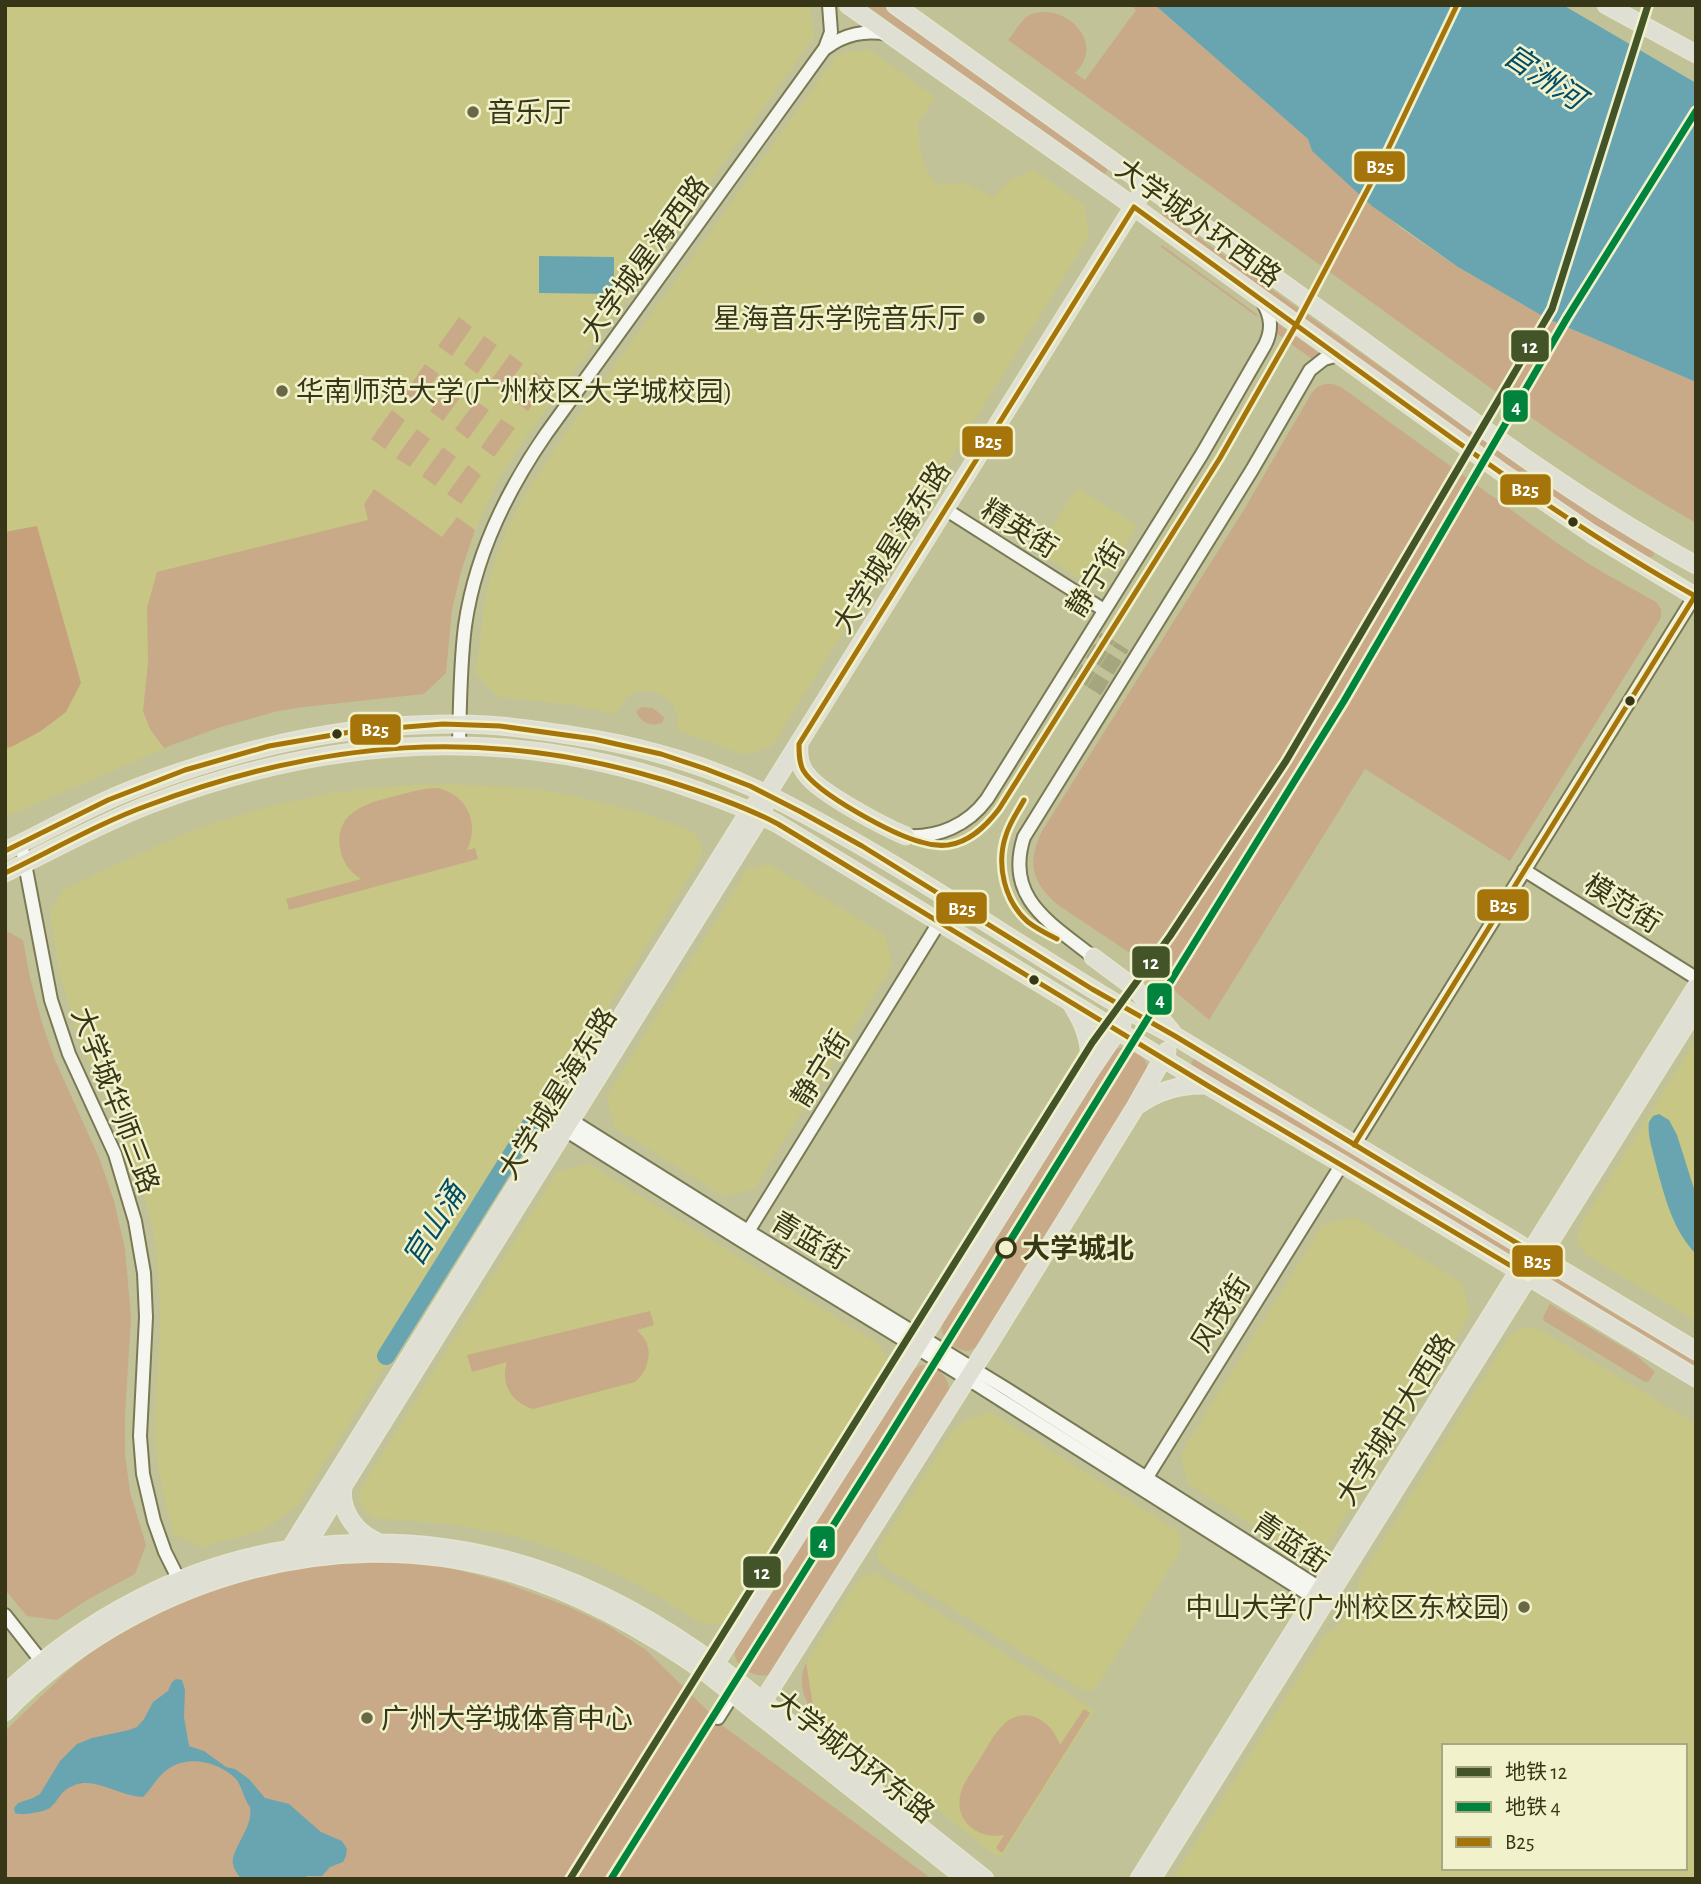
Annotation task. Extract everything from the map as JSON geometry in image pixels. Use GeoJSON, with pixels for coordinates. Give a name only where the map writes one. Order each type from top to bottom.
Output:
{"type":"FeatureCollection","features":[{"type":"Feature","properties":{"kind":"main road","name":"大学城外环西路"},"geometry":{"type":"LineString","coordinates":[[848,5],[1564,516],[1695,596]]}},
{"type":"Feature","properties":{"kind":"main road","name":"大学城外环西路"},"geometry":{"type":"LineString","coordinates":[[895,5],[1520,455],[1616,519],[1696,565]]}},
{"type":"Feature","properties":{"kind":"main road"},"geometry":{"type":"LineString","coordinates":[[1606,5],[1696,54]]}},
{"type":"Feature","properties":{"kind":"main road"},"geometry":{"type":"LineString","coordinates":[[1101,184],[1111,174],[1116,162]]}},
{"type":"Feature","properties":{"kind":"main road","name":"大学城星海东路"},"geometry":{"type":"LineString","coordinates":[[297,1552],[343,1486],[767,794],[1147,185]]}},
{"type":"Feature","properties":{"kind":"main road"},"geometry":{"type":"LineString","coordinates":[[1653,572],[1662,564],[1667,549]]}},
{"type":"Feature","properties":{"kind":"main road"},"geometry":{"type":"LineString","coordinates":[[5,851],[139,787],[193,767],[269,746],[386,727],[459,724],[531,729],[619,743],[746,784],[860,846],[1129,1012],[1175,1037],[1696,1351]]}},
{"type":"Feature","properties":{"kind":"main road"},"geometry":{"type":"LineString","coordinates":[[386,727],[389,747]]}},
{"type":"Feature","properties":{"kind":"main road"},"geometry":{"type":"LineString","coordinates":[[799,744],[801,766],[815,785],[887,828],[906,836]]}},
{"type":"Feature","properties":{"kind":"main road"},"geometry":{"type":"LineString","coordinates":[[5,873],[124,816],[210,784],[274,766],[341,754],[389,747],[459,745],[529,749],[597,761],[659,777],[756,813],[940,921],[1210,1087],[1696,1378]]}},
{"type":"Feature","properties":{"kind":"main road"},"geometry":{"type":"LineString","coordinates":[[1093,957],[1136,989],[1175,1037]]}},
{"type":"Feature","properties":{"kind":"main road","name":"大学城中大西路"},"geometry":{"type":"LineString","coordinates":[[1535,1255],[1696,987]]}},
{"type":"Feature","properties":{"kind":"main road"},"geometry":{"type":"LineString","coordinates":[[1070,1001],[1089,1039],[1090,1071]]}},
{"type":"Feature","properties":{"kind":"main road","name":"大学城中大西路"},"geometry":{"type":"LineString","coordinates":[[1139,1879],[1535,1255],[1696,1008]]}},
{"type":"Feature","properties":{"kind":"main road"},"geometry":{"type":"LineString","coordinates":[[711,1669],[1129,1012]]}},
{"type":"Feature","properties":{"kind":"main road"},"geometry":{"type":"LineString","coordinates":[[5,1712],[45,1667],[102,1619],[145,1595],[179,1580],[244,1559],[379,1542],[463,1549],[511,1560],[598,1593],[678,1639],[759,1707],[970,1374],[1136,1106],[1175,1037]]}},
{"type":"Feature","properties":{"kind":"main road"},"geometry":{"type":"LineString","coordinates":[[1136,1106],[1168,1088],[1190,1085],[1210,1087]]}},
{"type":"Feature","properties":{"kind":"main road","name":"大学城星海东路"},"geometry":{"type":"LineString","coordinates":[[297,1552],[565,1123]]}},
{"type":"Feature","properties":{"kind":"main road"},"geometry":{"type":"LineString","coordinates":[[343,1486],[342,1499],[349,1517],[360,1532],[379,1542]]}},
{"type":"Feature","properties":{"kind":"main road"},"geometry":{"type":"LineString","coordinates":[[5,1694],[108,1629],[158,1602],[227,1576],[270,1565],[297,1552],[404,1555],[461,1561],[507,1572],[593,1604],[711,1669]]}},
{"type":"Feature","properties":{"kind":"main road","name":"大学城中大西路"},"geometry":{"type":"LineString","coordinates":[[1152,1879],[1320,1595]]}},
{"type":"Feature","properties":{"kind":"main road","name":"大学城内环东路"},"geometry":{"type":"LineString","coordinates":[[759,1707],[966,1879]]}},
{"type":"Feature","properties":{"kind":"main road","name":"大学城内环东路"},"geometry":{"type":"LineString","coordinates":[[759,1707],[985,1879]]}},
{"type":"Feature","properties":{"kind":"street","name":"大学城星海西路"},"geometry":{"type":"LineString","coordinates":[[459,745],[463,645],[472,593],[486,543],[512,486],[546,434],[825,48],[831,32],[829,5]]}},
{"type":"Feature","properties":{"kind":"street","name":"大学城星海西路"},"geometry":{"type":"LineString","coordinates":[[825,48],[851,34],[889,34]]}},
{"type":"Feature","properties":{"kind":"street","name":"静宁街"},"geometry":{"type":"LineString","coordinates":[[906,836],[945,831],[963,822],[977,811],[991,792],[1202,454],[1268,339],[1270,319],[1260,298]]}},
{"type":"Feature","properties":{"kind":"street"},"geometry":{"type":"LineString","coordinates":[[1093,957],[1037,911],[1025,894],[1019,870],[1024,836],[1252,470],[1310,370],[1324,359],[1338,355]]}},
{"type":"Feature","properties":{"kind":"street","name":"精英街"},"geometry":{"type":"LineString","coordinates":[[945,509],[1104,610]]}},
{"type":"Feature","properties":{"kind":"street"},"geometry":{"type":"LineString","coordinates":[[1353,1145],[1695,596]]}},
{"type":"Feature","properties":{"kind":"street","name":"大学城华师三路"},"geometry":{"type":"LineString","coordinates":[[21,843],[54,1011],[69,1054],[115,1154],[135,1221],[144,1273],[146,1317],[139,1436],[143,1474],[154,1521],[179,1580]]}},
{"type":"Feature","properties":{"kind":"street","name":"模范街"},"geometry":{"type":"LineString","coordinates":[[1524,870],[1696,978]]}},
{"type":"Feature","properties":{"kind":"street","name":"静宁街"},"geometry":{"type":"LineString","coordinates":[[745,1236],[940,921]]}},
{"type":"Feature","properties":{"kind":"street","name":"青蓝街"},"geometry":{"type":"LineString","coordinates":[[565,1123],[1320,1595]]}},
{"type":"Feature","properties":{"kind":"street","name":"风茂街"},"geometry":{"type":"LineString","coordinates":[[1143,1483],[1342,1164]]}},
{"type":"Feature","properties":{"kind":"street"},"geometry":{"type":"LineString","coordinates":[[5,1615],[45,1667]]}},
{"type":"Feature","properties":{"kind":"street"},"geometry":{"type":"LineString","coordinates":[[718,1718],[737,1689]]}},
{"type":"Feature","properties":{"kind":"shaded area","name":"华南师范大学(广州校区大学城校园)"},"geometry":{"type":"Polygon","coordinates":[[[5,5],[809,5],[814,37],[499,479],[481,516],[461,572],[450,622],[446,673],[424,694],[278,711],[221,727],[191,737],[5,817],[5,5]]]}},
{"type":"Feature","properties":{"kind":"shaded area"},"geometry":{"type":"Polygon","coordinates":[[[866,5],[883,5],[1107,166],[1107,171],[1100,174],[866,5]]]}},
{"type":"Feature","properties":{"kind":"shaded area"},"geometry":{"type":"Polygon","coordinates":[[[1130,5],[1155,5],[1308,139],[1312,151],[1402,229],[1458,267],[1548,319],[1696,382],[1696,523],[1555,434],[1008,40],[1029,15],[1043,12],[1068,19],[1078,27],[1084,38],[1084,61],[1075,73],[1085,80],[1136,10],[1130,5]]]}},
{"type":"Feature","properties":{"kind":"shaded area"},"geometry":{"type":"Polygon","coordinates":[[[869,49],[935,97],[918,123],[924,165],[935,183],[968,184],[993,198],[1014,178],[1034,170],[1084,205],[1089,236],[772,746],[745,755],[677,730],[678,719],[674,706],[665,697],[651,691],[639,690],[630,694],[614,714],[580,706],[496,696],[476,673],[484,608],[497,555],[524,496],[558,444],[838,54],[869,49]]]}},
{"type":"Feature","properties":{"kind":"shaded area"},"geometry":{"type":"Polygon","coordinates":[[[1163,212],[1535,477],[1653,550],[1654,556],[1648,558],[1534,487],[1161,217],[1163,212]]]}},
{"type":"Feature","properties":{"kind":"shaded area"},"geometry":{"type":"Polygon","coordinates":[[[1162,245],[1258,315],[1161,247],[1162,245]]]}},
{"type":"Feature","properties":{"kind":"shaded area"},"geometry":{"type":"Polygon","coordinates":[[[459,317],[472,327],[452,356],[438,346],[459,317]]]}},
{"type":"Feature","properties":{"kind":"shaded area"},"geometry":{"type":"Polygon","coordinates":[[[1277,323],[1319,355],[1312,359],[1276,333],[1277,323]]]}},
{"type":"Feature","properties":{"kind":"shaded area"},"geometry":{"type":"Polygon","coordinates":[[[484,336],[497,345],[477,374],[464,364],[484,336]]]}},
{"type":"Feature","properties":{"kind":"shaded area"},"geometry":{"type":"Polygon","coordinates":[[[510,354],[523,364],[502,392],[489,383],[510,354]]]}},
{"type":"Feature","properties":{"kind":"shaded area"},"geometry":{"type":"Polygon","coordinates":[[[425,364],[439,374],[418,402],[405,393],[425,364]]]}},
{"type":"Feature","properties":{"kind":"shaded area"},"geometry":{"type":"Polygon","coordinates":[[[535,372],[548,382],[528,411],[514,401],[535,372]]]}},
{"type":"Feature","properties":{"kind":"shaded area"},"geometry":{"type":"Polygon","coordinates":[[[451,382],[464,392],[443,421],[430,411],[451,382]]]}},
{"type":"Feature","properties":{"kind":"shaded area"},"geometry":{"type":"Polygon","coordinates":[[[1325,384],[1341,387],[1557,543],[1656,602],[1661,609],[1661,618],[1510,861],[1365,769],[1209,1020],[1130,953],[1049,897],[1037,880],[1034,853],[1042,831],[1245,508],[1311,394],[1317,387],[1325,384]]]}},
{"type":"Feature","properties":{"kind":"shaded area"},"geometry":{"type":"Polygon","coordinates":[[[476,401],[489,410],[468,439],[455,429],[476,401]]]}},
{"type":"Feature","properties":{"kind":"shaded area"},"geometry":{"type":"Polygon","coordinates":[[[392,410],[405,420],[385,449],[371,439],[392,410]]]}},
{"type":"Feature","properties":{"kind":"shaded area"},"geometry":{"type":"Polygon","coordinates":[[[501,419],[515,428],[494,457],[481,447],[501,419]]]}},
{"type":"Feature","properties":{"kind":"shaded area"},"geometry":{"type":"Polygon","coordinates":[[[417,429],[430,439],[410,467],[396,458],[417,429]]]}},
{"type":"Feature","properties":{"kind":"shaded area"},"geometry":{"type":"Polygon","coordinates":[[[443,447],[456,457],[435,486],[422,476],[443,447]]]}},
{"type":"Feature","properties":{"kind":"shaded area"},"geometry":{"type":"Polygon","coordinates":[[[468,465],[481,475],[461,504],[447,494],[468,465]]]}},
{"type":"Feature","properties":{"kind":"shaded area"},"geometry":{"type":"Polygon","coordinates":[[[1077,488],[1137,526],[1109,571],[1082,580],[1037,551],[1077,488]]]}},
{"type":"Feature","properties":{"kind":"shaded area"},"geometry":{"type":"Polygon","coordinates":[[[374,489],[442,537],[457,517],[475,530],[452,610],[446,673],[424,694],[278,711],[221,727],[164,748],[150,729],[143,711],[148,662],[147,608],[157,572],[368,520],[364,504],[374,489]]]}},
{"type":"Feature","properties":{"kind":"shaded area"},"geometry":{"type":"Polygon","coordinates":[[[37,526],[81,683],[66,712],[41,731],[5,748],[5,532],[37,526]]]}},
{"type":"Feature","properties":{"kind":"shaded area"},"geometry":{"type":"Polygon","coordinates":[[[642,707],[653,708],[664,717],[663,722],[651,724],[644,721],[636,711],[642,707]]]}},
{"type":"Feature","properties":{"kind":"shaded area"},"geometry":{"type":"Polygon","coordinates":[[[441,784],[541,790],[639,812],[692,831],[701,842],[702,856],[535,1125],[527,1120],[382,1355],[389,1360],[297,1506],[263,1530],[201,1547],[173,1534],[159,1473],[155,1435],[161,1311],[156,1247],[150,1217],[127,1145],[81,1044],[59,971],[50,911],[64,889],[189,832],[231,818],[332,793],[441,784]]]}},
{"type":"Feature","properties":{"kind":"shaded area"},"geometry":{"type":"Polygon","coordinates":[[[437,788],[456,796],[468,811],[472,830],[467,850],[475,848],[478,859],[289,910],[286,899],[361,879],[347,866],[340,848],[340,835],[349,816],[377,801],[437,788]]]}},
{"type":"Feature","properties":{"kind":"shaded area"},"geometry":{"type":"Polygon","coordinates":[[[769,864],[885,935],[892,966],[754,1189],[723,1196],[614,1127],[607,1096],[748,869],[769,864]]]}},
{"type":"Feature","properties":{"kind":"shaded area"},"geometry":{"type":"Polygon","coordinates":[[[5,930],[23,940],[43,1026],[55,1060],[100,1160],[114,1201],[125,1249],[131,1317],[125,1454],[130,1492],[146,1545],[135,1574],[57,1620],[27,1616],[5,1590],[5,930]]]}},
{"type":"Feature","properties":{"kind":"shaded area"},"geometry":{"type":"Polygon","coordinates":[[[1696,1040],[1696,1321],[1587,1255],[1577,1238],[1581,1225],[1696,1040]]]}},
{"type":"Feature","properties":{"kind":"shaded area"},"geometry":{"type":"Polygon","coordinates":[[[1124,1047],[1141,1055],[1148,1072],[980,1345],[969,1351],[953,1346],[943,1334],[942,1322],[1109,1054],[1124,1047]]]}},
{"type":"Feature","properties":{"kind":"shaded area"},"geometry":{"type":"Polygon","coordinates":[[[1194,1059],[1511,1248],[1512,1253],[1506,1254],[1420,1201],[1384,1183],[1190,1065],[1194,1059]]]}},
{"type":"Feature","properties":{"kind":"shaded area"},"geometry":{"type":"Polygon","coordinates":[[[589,1164],[876,1342],[886,1355],[883,1372],[727,1618],[717,1624],[700,1622],[637,1584],[556,1549],[514,1536],[453,1524],[375,1518],[365,1512],[359,1499],[362,1487],[558,1171],[589,1164]]]}},
{"type":"Feature","properties":{"kind":"shaded area"},"geometry":{"type":"Polygon","coordinates":[[[1354,1217],[1463,1284],[1470,1315],[1327,1546],[1296,1553],[1188,1484],[1181,1454],[1323,1224],[1354,1217]]]}},
{"type":"Feature","properties":{"kind":"shaded area"},"geometry":{"type":"Polygon","coordinates":[[[1549,1276],[1696,1358],[1696,1371],[1547,1279],[1549,1276]]]}},
{"type":"Feature","properties":{"kind":"shaded area"},"geometry":{"type":"Polygon","coordinates":[[[1550,1304],[1636,1355],[1655,1372],[1649,1381],[1645,1382],[1544,1321],[1543,1317],[1550,1304]]]}},
{"type":"Feature","properties":{"kind":"shaded area"},"geometry":{"type":"Polygon","coordinates":[[[650,1311],[654,1325],[637,1330],[646,1342],[649,1355],[645,1370],[635,1382],[533,1409],[519,1402],[509,1391],[505,1378],[507,1362],[472,1372],[467,1355],[650,1311]]]}},
{"type":"Feature","properties":{"kind":"shaded area","name":"中山大学(广州校区东校园)"},"geometry":{"type":"Polygon","coordinates":[[[1526,1327],[1540,1330],[1696,1424],[1696,1879],[1173,1879],[1325,1635],[1340,1625],[1355,1601],[1359,1580],[1509,1337],[1526,1327]]]}},
{"type":"Feature","properties":{"kind":"shaded area"},"geometry":{"type":"Polygon","coordinates":[[[921,1365],[932,1367],[941,1373],[947,1381],[949,1392],[771,1674],[765,1676],[751,1673],[736,1659],[736,1646],[910,1372],[921,1365]]]}},
{"type":"Feature","properties":{"kind":"shaded area"},"geometry":{"type":"Polygon","coordinates":[[[991,1412],[1178,1531],[1182,1548],[1097,1686],[1091,1690],[1081,1689],[883,1565],[877,1558],[878,1549],[954,1429],[969,1418],[991,1412]]]}},
{"type":"Feature","properties":{"kind":"shaded area","name":"广州大学城体育中心"},"geometry":{"type":"Polygon","coordinates":[[[357,1554],[432,1563],[503,1582],[567,1606],[607,1625],[646,1650],[723,1726],[932,1879],[5,1879],[5,1731],[62,1676],[109,1636],[191,1591],[357,1554]]]}},
{"type":"Feature","properties":{"kind":"shaded area"},"geometry":{"type":"Polygon","coordinates":[[[876,1573],[1094,1710],[1000,1859],[814,1712],[806,1663],[860,1577],[876,1573]]]}},
{"type":"Feature","properties":{"kind":"shaded area"},"geometry":{"type":"Polygon","coordinates":[[[806,1663],[814,1712],[802,1689],[806,1663]]]}},
{"type":"Feature","properties":{"kind":"shaded area"},"geometry":{"type":"Polygon","coordinates":[[[1084,1709],[1090,1713],[1002,1853],[996,1848],[1004,1835],[978,1832],[965,1822],[961,1814],[960,1796],[967,1779],[995,1734],[1010,1719],[1028,1715],[1036,1717],[1051,1728],[1060,1745],[1084,1709]]]}},
{"type":"Feature","properties":{"kind":"water","name":"官洲河"},"geometry":{"type":"Polygon","coordinates":[[[1155,5],[1563,5],[1696,83],[1696,382],[1548,319],[1458,267],[1372,206],[1312,151],[1308,139],[1155,5]]]}},
{"type":"Feature","properties":{"kind":"water"},"geometry":{"type":"Polygon","coordinates":[[[539,256],[614,257],[614,294],[539,293],[539,256]]]}},
{"type":"Feature","properties":{"kind":"water"},"geometry":{"type":"Polygon","coordinates":[[[1659,1114],[1669,1120],[1677,1135],[1696,1195],[1696,1254],[1675,1223],[1656,1165],[1649,1122],[1653,1116],[1659,1114]]]}},
{"type":"Feature","properties":{"kind":"water"},"geometry":{"type":"Polygon","coordinates":[[[176,1679],[182,1680],[185,1690],[184,1717],[189,1746],[204,1751],[226,1767],[235,1769],[249,1779],[265,1798],[289,1804],[321,1832],[342,1841],[347,1849],[343,1862],[330,1867],[322,1876],[307,1876],[302,1879],[241,1879],[234,1868],[233,1858],[249,1822],[250,1807],[235,1778],[221,1768],[197,1761],[181,1763],[168,1769],[143,1797],[83,1783],[66,1790],[48,1809],[28,1814],[15,1813],[14,1808],[18,1803],[40,1794],[60,1761],[77,1744],[137,1727],[153,1702],[168,1691],[176,1679]]]}},
{"type":"Feature","properties":{"kind":"waterway","name":"官山涌"},"geometry":{"type":"LineString","coordinates":[[386,1356],[531,1124]]}},
{"type":"Feature","properties":{"kind":"tunnel"},"geometry":{"type":"LineString","coordinates":[[1080,682],[1108,637]]}},
{"type":"Feature","properties":{"kind":"tunnel"},"geometry":{"type":"LineString","coordinates":[[1094,691],[1122,646]]}},
{"type":"Feature","properties":{"kind":"metro line","name":"12"},"geometry":{"type":"LineString","coordinates":[[570,1879],[1092,1043],[1170,936],[1286,761],[1552,309],[1648,5]]}},
{"type":"Feature","properties":{"kind":"metro line","name":"4"},"geometry":{"type":"LineString","coordinates":[[611,1879],[885,1443],[1344,701],[1567,318],[1696,111]]}},
{"type":"Feature","properties":{"kind":"transit line","name":"B25"},"geometry":{"type":"LineString","coordinates":[[1296,325],[1380,166],[1457,5]]}},
{"type":"Feature","properties":{"kind":"transit line","name":"B25"},"geometry":{"type":"LineString","coordinates":[[1134,207],[1296,325],[1220,458],[999,809],[977,832],[963,841],[934,845],[909,838],[857,812],[811,780],[803,770],[799,744],[1134,207]]}},
{"type":"Feature","properties":{"kind":"transit line","name":"B25"},"geometry":{"type":"LineString","coordinates":[[1296,325],[1591,534],[1695,596],[1354,1145]]}},
{"type":"Feature","properties":{"kind":"transit line","name":"B25"},"geometry":{"type":"LineString","coordinates":[[5,851],[108,800],[185,770],[269,746],[356,731],[443,724],[500,726],[594,739],[661,754],[750,786],[862,846],[1092,989],[1175,1036],[1540,1257],[1528,1276],[1210,1087],[778,824],[693,789],[598,763],[532,752],[468,747],[405,748],[341,754],[278,766],[214,783],[149,805],[94,828],[5,873]]}},
{"type":"Feature","properties":{"kind":"transit line","name":"B25"},"geometry":{"type":"LineString","coordinates":[[1024,800],[1003,846],[1004,882],[1013,904],[1031,925],[1057,939]]}},
{"type":"Feature","properties":{"kind":"place","name":"音乐厅"},"geometry":{"type":"Point","coordinates":[473,112]}},
{"type":"Feature","properties":{"kind":"place","name":"星海音乐学院音乐厅"},"geometry":{"type":"Point","coordinates":[979,318]}},
{"type":"Feature","properties":{"kind":"place","name":"华南师范大学(广州校区大学城校园)"},"geometry":{"type":"Point","coordinates":[282,391]}},
{"type":"Feature","properties":{"kind":"place","name":"大学城北"},"geometry":{"type":"Point","coordinates":[1006,1248]}},
{"type":"Feature","properties":{"kind":"place","name":"中山大学(广州校区东校园)"},"geometry":{"type":"Point","coordinates":[1524,1607]}},
{"type":"Feature","properties":{"kind":"place","name":"广州大学城体育中心"},"geometry":{"type":"Point","coordinates":[367,1718]}}]}
